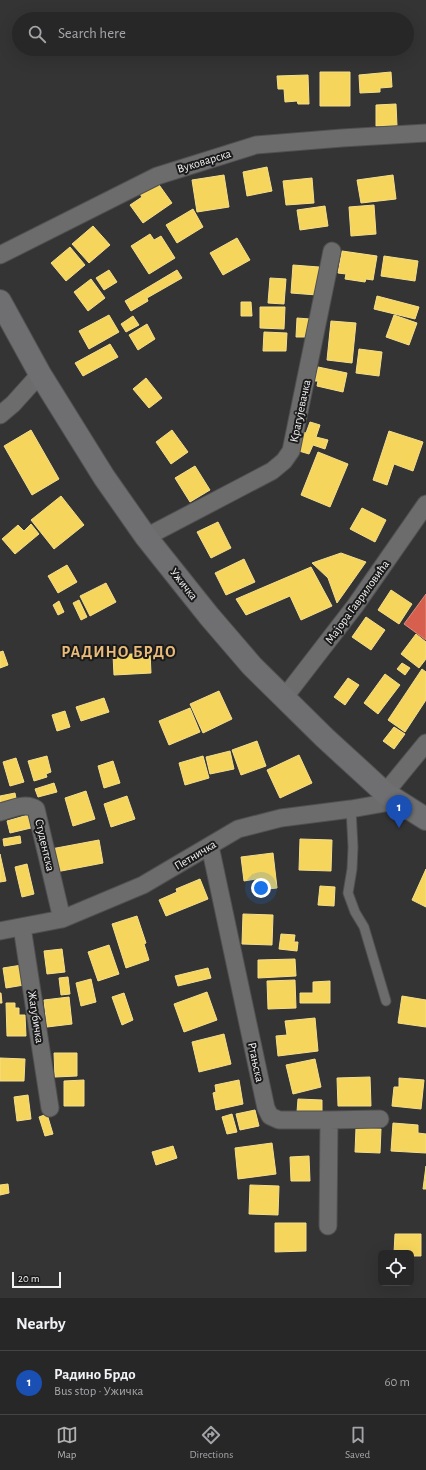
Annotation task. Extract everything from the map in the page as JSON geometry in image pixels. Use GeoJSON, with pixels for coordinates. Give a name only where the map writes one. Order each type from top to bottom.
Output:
{"type":"FeatureCollection","features":[{"type":"Feature","properties":{"kind":"main road","name":"Ужичка"},"geometry":{"type":"LineString","coordinates":[[0,301],[40,374],[100,471],[146,537],[228,638],[284,698],[390,797],[426,819]]}},
{"type":"Feature","properties":{"kind":"street","name":"Вуковарска"},"geometry":{"type":"LineString","coordinates":[[0,255],[158,176],[256,145],[426,133]]}},
{"type":"Feature","properties":{"kind":"street","name":"Крагујевачка"},"geometry":{"type":"LineString","coordinates":[[146,537],[272,471],[288,456],[291,451],[332,251]]}},
{"type":"Feature","properties":{"kind":"street"},"geometry":{"type":"LineString","coordinates":[[0,415],[13,404],[40,374]]}},
{"type":"Feature","properties":{"kind":"street","name":"Мајора Гавриловића"},"geometry":{"type":"LineString","coordinates":[[284,698],[356,606],[426,504]]}},
{"type":"Feature","properties":{"kind":"street"},"geometry":{"type":"LineString","coordinates":[[390,797],[426,743]]}},
{"type":"Feature","properties":{"kind":"street","name":"Петничка"},"geometry":{"type":"LineString","coordinates":[[0,931],[62,919],[143,885],[238,829],[281,818],[351,809],[390,797]]}},
{"type":"Feature","properties":{"kind":"street","name":"Студентска"},"geometry":{"type":"LineString","coordinates":[[0,812],[31,805],[36,809],[62,919]]}},
{"type":"Feature","properties":{"kind":"street","name":"Ртањска"},"geometry":{"type":"LineString","coordinates":[[210,846],[266,1108],[270,1116],[279,1120],[380,1119]]}},
{"type":"Feature","properties":{"kind":"street","name":"Жагубичка"},"geometry":{"type":"LineString","coordinates":[[22,927],[50,1108]]}},
{"type":"Feature","properties":{"kind":"street"},"geometry":{"type":"LineString","coordinates":[[328,1226],[330,1120]]}},
{"type":"Feature","properties":{"kind":"lane"},"geometry":{"type":"LineString","coordinates":[[351,809],[353,847],[352,869],[348,893],[354,912],[364,927],[386,1001]]}},
{"type":"Feature","properties":{"kind":"building: Homes"},"geometry":{"type":"Polygon","coordinates":[[[320,72],[350,72],[350,106],[320,106],[320,72]]]}},
{"type":"Feature","properties":{"kind":"building: Homes"},"geometry":{"type":"Polygon","coordinates":[[[391,72],[392,87],[380,88],[380,92],[360,93],[359,75],[391,72]]]}},
{"type":"Feature","properties":{"kind":"building: Homes"},"geometry":{"type":"Polygon","coordinates":[[[308,75],[309,104],[298,104],[297,101],[285,102],[284,89],[278,89],[277,76],[308,75]]]}},
{"type":"Feature","properties":{"kind":"building: Homes"},"geometry":{"type":"Polygon","coordinates":[[[396,104],[397,126],[376,126],[376,105],[396,104]]]}},
{"type":"Feature","properties":{"kind":"building: Homes"},"geometry":{"type":"Polygon","coordinates":[[[267,167],[272,191],[247,196],[243,172],[267,167]]]}},
{"type":"Feature","properties":{"kind":"building: Homes"},"geometry":{"type":"Polygon","coordinates":[[[224,175],[229,207],[197,212],[192,180],[224,175]]]}},
{"type":"Feature","properties":{"kind":"building: Homes"},"geometry":{"type":"Polygon","coordinates":[[[393,175],[396,199],[361,203],[357,180],[393,175]]]}},
{"type":"Feature","properties":{"kind":"building: Homes"},"geometry":{"type":"Polygon","coordinates":[[[312,178],[314,203],[286,205],[283,181],[312,178]]]}},
{"type":"Feature","properties":{"kind":"building: Homes"},"geometry":{"type":"Polygon","coordinates":[[[157,182],[172,203],[143,223],[130,205],[142,197],[140,194],[157,182]]]}},
{"type":"Feature","properties":{"kind":"building: Homes"},"geometry":{"type":"Polygon","coordinates":[[[374,205],[376,234],[351,236],[349,207],[374,205]]]}},
{"type":"Feature","properties":{"kind":"building: Homes"},"geometry":{"type":"Polygon","coordinates":[[[325,206],[328,226],[300,230],[297,210],[325,206]]]}},
{"type":"Feature","properties":{"kind":"building: Homes"},"geometry":{"type":"Polygon","coordinates":[[[193,209],[203,227],[177,243],[166,225],[193,209]]]}},
{"type":"Feature","properties":{"kind":"building: Homes"},"geometry":{"type":"Polygon","coordinates":[[[93,226],[110,245],[89,263],[72,244],[93,226]]]}},
{"type":"Feature","properties":{"kind":"building: Homes"},"geometry":{"type":"Polygon","coordinates":[[[150,234],[154,240],[161,236],[175,258],[149,274],[131,246],[150,234]]]}},
{"type":"Feature","properties":{"kind":"building: Homes"},"geometry":{"type":"Polygon","coordinates":[[[237,238],[250,260],[223,275],[210,253],[237,238]]]}},
{"type":"Feature","properties":{"kind":"building: Homes"},"geometry":{"type":"Polygon","coordinates":[[[70,247],[85,265],[66,281],[51,263],[70,247]]]}},
{"type":"Feature","properties":{"kind":"building: Homes"},"geometry":{"type":"Polygon","coordinates":[[[342,251],[377,256],[373,280],[366,279],[365,282],[345,279],[346,274],[338,273],[342,251]]]}},
{"type":"Feature","properties":{"kind":"building: Homes"},"geometry":{"type":"Polygon","coordinates":[[[384,256],[418,261],[415,281],[381,276],[384,256]]]}},
{"type":"Feature","properties":{"kind":"building: Homes"},"geometry":{"type":"Polygon","coordinates":[[[293,265],[319,267],[317,295],[291,293],[293,265]]]}},
{"type":"Feature","properties":{"kind":"building: Homes"},"geometry":{"type":"Polygon","coordinates":[[[109,270],[117,282],[104,290],[96,278],[109,270]]]}},
{"type":"Feature","properties":{"kind":"building: Homes"},"geometry":{"type":"Polygon","coordinates":[[[177,270],[182,278],[147,298],[148,301],[131,311],[125,301],[177,270]]]}},
{"type":"Feature","properties":{"kind":"building: Homes"},"geometry":{"type":"Polygon","coordinates":[[[270,278],[286,279],[284,304],[268,303],[270,278]]]}},
{"type":"Feature","properties":{"kind":"building: Homes"},"geometry":{"type":"Polygon","coordinates":[[[91,279],[105,298],[88,311],[74,292],[91,279]]]}},
{"type":"Feature","properties":{"kind":"building: Homes"},"geometry":{"type":"Polygon","coordinates":[[[377,296],[419,307],[415,319],[374,309],[377,296]]]}},
{"type":"Feature","properties":{"kind":"building: Homes"},"geometry":{"type":"Polygon","coordinates":[[[241,302],[251,302],[252,316],[241,316],[241,302]]]}},
{"type":"Feature","properties":{"kind":"building: Homes"},"geometry":{"type":"Polygon","coordinates":[[[260,307],[285,307],[284,329],[260,328],[260,307]]]}},
{"type":"Feature","properties":{"kind":"building: Homes"},"geometry":{"type":"Polygon","coordinates":[[[109,315],[119,332],[89,349],[79,331],[109,315]]]}},
{"type":"Feature","properties":{"kind":"building: Homes"},"geometry":{"type":"Polygon","coordinates":[[[394,315],[417,323],[409,345],[386,337],[394,315]]]}},
{"type":"Feature","properties":{"kind":"building: Homes"},"geometry":{"type":"Polygon","coordinates":[[[133,316],[139,325],[126,332],[121,324],[133,316]]]}},
{"type":"Feature","properties":{"kind":"building: Homes"},"geometry":{"type":"Polygon","coordinates":[[[297,318],[310,319],[308,337],[296,337],[297,318]]]}},
{"type":"Feature","properties":{"kind":"building: Homes"},"geometry":{"type":"Polygon","coordinates":[[[331,321],[356,323],[352,363],[327,360],[331,321]]]}},
{"type":"Feature","properties":{"kind":"building: Homes"},"geometry":{"type":"Polygon","coordinates":[[[147,324],[155,339],[138,350],[129,335],[147,324]]]}},
{"type":"Feature","properties":{"kind":"building: Homes"},"geometry":{"type":"Polygon","coordinates":[[[264,332],[287,333],[286,351],[263,351],[264,332]]]}},
{"type":"Feature","properties":{"kind":"building: Homes"},"geometry":{"type":"Polygon","coordinates":[[[110,344],[118,357],[83,376],[75,363],[110,344]]]}},
{"type":"Feature","properties":{"kind":"building: Homes"},"geometry":{"type":"Polygon","coordinates":[[[359,349],[382,352],[379,376],[356,373],[359,349]]]}},
{"type":"Feature","properties":{"kind":"building: Homes"},"geometry":{"type":"Polygon","coordinates":[[[318,367],[347,373],[343,392],[317,386],[318,381],[315,381],[318,367]]]}},
{"type":"Feature","properties":{"kind":"building: Homes"},"geometry":{"type":"Polygon","coordinates":[[[146,378],[162,398],[149,408],[133,389],[146,378]]]}},
{"type":"Feature","properties":{"kind":"building: Homes"},"geometry":{"type":"Polygon","coordinates":[[[310,422],[320,425],[316,437],[328,440],[325,449],[313,445],[309,454],[299,451],[302,442],[299,441],[302,432],[306,433],[310,422]]]}},
{"type":"Feature","properties":{"kind":"building: Homes"},"geometry":{"type":"Polygon","coordinates":[[[31,430],[59,479],[32,495],[4,446],[31,430]]]}},
{"type":"Feature","properties":{"kind":"building: Homes"},"geometry":{"type":"Polygon","coordinates":[[[172,430],[188,452],[171,464],[156,442],[172,430]]]}},
{"type":"Feature","properties":{"kind":"building: Homes"},"geometry":{"type":"Polygon","coordinates":[[[389,431],[423,442],[413,471],[394,464],[387,485],[373,480],[389,431]]]}},
{"type":"Feature","properties":{"kind":"building: Homes"},"geometry":{"type":"Polygon","coordinates":[[[318,452],[348,464],[330,507],[301,495],[318,452]]]}},
{"type":"Feature","properties":{"kind":"building: Homes"},"geometry":{"type":"Polygon","coordinates":[[[195,466],[210,490],[190,502],[175,478],[195,466]]]}},
{"type":"Feature","properties":{"kind":"building: Homes"},"geometry":{"type":"Polygon","coordinates":[[[61,496],[84,525],[54,549],[31,520],[61,496]]]}},
{"type":"Feature","properties":{"kind":"building: Homes"},"geometry":{"type":"Polygon","coordinates":[[[362,508],[386,520],[375,542],[350,529],[362,508]]]}},
{"type":"Feature","properties":{"kind":"building: Homes"},"geometry":{"type":"Polygon","coordinates":[[[218,522],[231,548],[211,558],[197,532],[218,522]]]}},
{"type":"Feature","properties":{"kind":"building: Homes"},"geometry":{"type":"Polygon","coordinates":[[[31,524],[39,534],[15,554],[2,539],[18,525],[24,531],[31,524]]]}},
{"type":"Feature","properties":{"kind":"building: Homes"},"geometry":{"type":"Polygon","coordinates":[[[341,553],[366,562],[337,603],[328,578],[312,563],[341,553]]]}},
{"type":"Feature","properties":{"kind":"building: Homes"},"geometry":{"type":"Polygon","coordinates":[[[244,559],[255,582],[226,595],[215,573],[244,559]]]}},
{"type":"Feature","properties":{"kind":"building: Homes"},"geometry":{"type":"Polygon","coordinates":[[[67,565],[77,582],[58,593],[48,576],[67,565]]]}},
{"type":"Feature","properties":{"kind":"building: Homes"},"geometry":{"type":"Polygon","coordinates":[[[311,567],[332,606],[301,620],[290,596],[246,615],[236,599],[311,567]]]}},
{"type":"Feature","properties":{"kind":"building: Homes"},"geometry":{"type":"Polygon","coordinates":[[[106,583],[116,602],[90,616],[80,596],[106,583]]]}},
{"type":"Feature","properties":{"kind":"building: Homes"},"geometry":{"type":"Polygon","coordinates":[[[391,590],[412,604],[399,624],[378,610],[391,590]]]}},
{"type":"Feature","properties":{"kind":"building: Homes"},"geometry":{"type":"Polygon","coordinates":[[[79,600],[87,617],[81,620],[73,603],[79,600]]]}},
{"type":"Feature","properties":{"kind":"building: Homes"},"geometry":{"type":"Polygon","coordinates":[[[59,601],[64,612],[58,615],[53,605],[59,601]]]}},
{"type":"Feature","properties":{"kind":"building: Homes"},"geometry":{"type":"Polygon","coordinates":[[[366,617],[385,630],[371,650],[352,637],[366,617]]]}},
{"type":"Feature","properties":{"kind":"building: Homes"},"geometry":{"type":"Polygon","coordinates":[[[416,634],[426,642],[426,659],[419,668],[401,654],[416,634]]]}},
{"type":"Feature","properties":{"kind":"building: Homes"},"geometry":{"type":"Polygon","coordinates":[[[3,651],[8,665],[0,668],[0,652],[3,651]]]}},
{"type":"Feature","properties":{"kind":"building: Homes"},"geometry":{"type":"Polygon","coordinates":[[[150,653],[151,673],[114,675],[113,655],[150,653]]]}},
{"type":"Feature","properties":{"kind":"building: Homes"},"geometry":{"type":"Polygon","coordinates":[[[402,663],[410,668],[405,675],[397,669],[402,663]]]}},
{"type":"Feature","properties":{"kind":"building: Homes"},"geometry":{"type":"Polygon","coordinates":[[[422,669],[426,672],[426,700],[405,732],[388,720],[422,669]]]}},
{"type":"Feature","properties":{"kind":"building: Homes"},"geometry":{"type":"Polygon","coordinates":[[[385,674],[400,685],[378,714],[364,703],[385,674]]]}},
{"type":"Feature","properties":{"kind":"building: Homes"},"geometry":{"type":"Polygon","coordinates":[[[348,678],[359,685],[345,705],[334,697],[348,678]]]}},
{"type":"Feature","properties":{"kind":"building: Homes"},"geometry":{"type":"Polygon","coordinates":[[[219,691],[232,719],[203,733],[190,704],[219,691]]]}},
{"type":"Feature","properties":{"kind":"building: Homes"},"geometry":{"type":"Polygon","coordinates":[[[104,698],[109,712],[81,721],[76,707],[104,698]]]}},
{"type":"Feature","properties":{"kind":"building: Homes"},"geometry":{"type":"Polygon","coordinates":[[[190,708],[200,732],[169,745],[159,721],[190,708]]]}},
{"type":"Feature","properties":{"kind":"building: Homes"},"geometry":{"type":"Polygon","coordinates":[[[65,711],[70,727],[57,731],[52,715],[65,711]]]}},
{"type":"Feature","properties":{"kind":"building: Homes"},"geometry":{"type":"Polygon","coordinates":[[[394,727],[405,734],[394,749],[383,741],[394,727]]]}},
{"type":"Feature","properties":{"kind":"building: Homes"},"geometry":{"type":"Polygon","coordinates":[[[257,741],[266,766],[241,775],[232,750],[257,741]]]}},
{"type":"Feature","properties":{"kind":"building: Homes"},"geometry":{"type":"Polygon","coordinates":[[[230,751],[234,769],[210,774],[206,757],[230,751]]]}},
{"type":"Feature","properties":{"kind":"building: Homes"},"geometry":{"type":"Polygon","coordinates":[[[299,755],[312,783],[280,798],[267,770],[299,755]]]}},
{"type":"Feature","properties":{"kind":"building: Homes"},"geometry":{"type":"Polygon","coordinates":[[[47,756],[51,772],[46,774],[47,777],[34,781],[28,761],[47,756]]]}},
{"type":"Feature","properties":{"kind":"building: Homes"},"geometry":{"type":"Polygon","coordinates":[[[203,756],[209,778],[185,785],[179,763],[203,756]]]}},
{"type":"Feature","properties":{"kind":"building: Homes"},"geometry":{"type":"Polygon","coordinates":[[[16,758],[24,782],[10,786],[3,762],[16,758]]]}},
{"type":"Feature","properties":{"kind":"building: Homes"},"geometry":{"type":"Polygon","coordinates":[[[113,761],[120,783],[104,788],[98,766],[113,761]]]}},
{"type":"Feature","properties":{"kind":"building: Homes"},"geometry":{"type":"Polygon","coordinates":[[[54,783],[57,792],[38,797],[35,789],[54,783]]]}},
{"type":"Feature","properties":{"kind":"building: Homes"},"geometry":{"type":"Polygon","coordinates":[[[86,791],[95,819],[73,826],[65,798],[86,791]]]}},
{"type":"Feature","properties":{"kind":"building: Homes"},"geometry":{"type":"Polygon","coordinates":[[[15,793],[17,804],[0,808],[0,796],[15,793]]]}},
{"type":"Feature","properties":{"kind":"building: Homes"},"geometry":{"type":"Polygon","coordinates":[[[127,796],[135,819],[111,827],[104,804],[127,796]]]}},
{"type":"Feature","properties":{"kind":"building: Homes"},"geometry":{"type":"Polygon","coordinates":[[[28,815],[31,828],[10,833],[7,821],[28,815]]]}},
{"type":"Feature","properties":{"kind":"building: Homes"},"geometry":{"type":"Polygon","coordinates":[[[20,836],[21,843],[4,846],[3,839],[20,836]]]}},
{"type":"Feature","properties":{"kind":"building: Homes"},"geometry":{"type":"Polygon","coordinates":[[[300,839],[332,840],[331,871],[299,870],[300,839]]]}},
{"type":"Feature","properties":{"kind":"building: Homes"},"geometry":{"type":"Polygon","coordinates":[[[99,840],[103,863],[56,872],[51,849],[99,840]]]}},
{"type":"Feature","properties":{"kind":"building: Homes"},"geometry":{"type":"Polygon","coordinates":[[[273,853],[277,888],[258,890],[256,879],[244,881],[241,857],[273,853]]]}},
{"type":"Feature","properties":{"kind":"building: Homes"},"geometry":{"type":"Polygon","coordinates":[[[0,854],[6,881],[0,882],[0,854]]]}},
{"type":"Feature","properties":{"kind":"building: Homes"},"geometry":{"type":"Polygon","coordinates":[[[27,864],[34,894],[22,897],[15,867],[27,864]]]}},
{"type":"Feature","properties":{"kind":"building: Homes"},"geometry":{"type":"Polygon","coordinates":[[[426,869],[426,907],[412,900],[426,869]]]}},
{"type":"Feature","properties":{"kind":"building: Homes"},"geometry":{"type":"Polygon","coordinates":[[[200,879],[208,899],[166,916],[159,900],[177,892],[176,889],[200,879]]]}},
{"type":"Feature","properties":{"kind":"building: Homes"},"geometry":{"type":"Polygon","coordinates":[[[320,886],[335,887],[334,906],[318,905],[320,886]]]}},
{"type":"Feature","properties":{"kind":"building: Homes"},"geometry":{"type":"Polygon","coordinates":[[[243,914],[273,915],[272,945],[242,944],[243,914]]]}},
{"type":"Feature","properties":{"kind":"building: Homes"},"geometry":{"type":"Polygon","coordinates":[[[137,916],[146,943],[144,944],[149,960],[126,968],[112,924],[137,916]]]}},
{"type":"Feature","properties":{"kind":"building: Homes"},"geometry":{"type":"Polygon","coordinates":[[[281,934],[295,935],[294,942],[298,942],[297,951],[279,949],[281,934]]]}},
{"type":"Feature","properties":{"kind":"building: Homes"},"geometry":{"type":"Polygon","coordinates":[[[109,945],[119,974],[98,981],[88,952],[109,945]]]}},
{"type":"Feature","properties":{"kind":"building: Homes"},"geometry":{"type":"Polygon","coordinates":[[[62,949],[65,972],[47,974],[44,951],[62,949]]]}},
{"type":"Feature","properties":{"kind":"building: Homes"},"geometry":{"type":"Polygon","coordinates":[[[295,959],[296,976],[258,978],[258,960],[295,959]]]}},
{"type":"Feature","properties":{"kind":"building: Homes"},"geometry":{"type":"Polygon","coordinates":[[[22,965],[24,985],[6,988],[3,968],[22,965]]]}},
{"type":"Feature","properties":{"kind":"building: Homes"},"geometry":{"type":"Polygon","coordinates":[[[208,968],[211,978],[178,986],[175,976],[208,968]]]}},
{"type":"Feature","properties":{"kind":"building: Homes"},"geometry":{"type":"Polygon","coordinates":[[[68,977],[70,994],[61,995],[59,978],[68,977]]]}},
{"type":"Feature","properties":{"kind":"building: Homes"},"geometry":{"type":"Polygon","coordinates":[[[91,979],[96,1002],[81,1006],[76,983],[91,979]]]}},
{"type":"Feature","properties":{"kind":"building: Homes"},"geometry":{"type":"Polygon","coordinates":[[[295,980],[296,1008],[268,1009],[267,981],[295,980]]]}},
{"type":"Feature","properties":{"kind":"building: Homes"},"geometry":{"type":"Polygon","coordinates":[[[330,981],[330,1003],[300,1003],[300,993],[313,993],[313,982],[330,981]]]}},
{"type":"Feature","properties":{"kind":"building: Homes"},"geometry":{"type":"Polygon","coordinates":[[[207,992],[217,1020],[184,1032],[174,1004],[207,992]]]}},
{"type":"Feature","properties":{"kind":"building: Homes"},"geometry":{"type":"Polygon","coordinates":[[[1,993],[2,1003],[0,1003],[1,993]]]}},
{"type":"Feature","properties":{"kind":"building: Homes"},"geometry":{"type":"Polygon","coordinates":[[[124,993],[133,1020],[122,1025],[112,997],[124,993]]]}},
{"type":"Feature","properties":{"kind":"building: Homes"},"geometry":{"type":"Polygon","coordinates":[[[402,996],[426,1000],[426,1027],[398,1023],[402,996]]]}},
{"type":"Feature","properties":{"kind":"building: Homes"},"geometry":{"type":"Polygon","coordinates":[[[69,997],[72,1024],[47,1027],[44,1000],[69,997]]]}},
{"type":"Feature","properties":{"kind":"building: Homes"},"geometry":{"type":"Polygon","coordinates":[[[6,1003],[15,1003],[15,1008],[19,1008],[19,1015],[25,1015],[26,1036],[7,1036],[6,1003]]]}},
{"type":"Feature","properties":{"kind":"building: Homes"},"geometry":{"type":"Polygon","coordinates":[[[315,1018],[318,1051],[278,1056],[276,1036],[287,1035],[285,1021],[315,1018]]]}},
{"type":"Feature","properties":{"kind":"building: Homes"},"geometry":{"type":"Polygon","coordinates":[[[224,1034],[231,1064],[199,1072],[192,1042],[224,1034]]]}},
{"type":"Feature","properties":{"kind":"building: Homes"},"geometry":{"type":"Polygon","coordinates":[[[54,1053],[77,1053],[77,1076],[55,1077],[54,1053]]]}},
{"type":"Feature","properties":{"kind":"building: Homes"},"geometry":{"type":"Polygon","coordinates":[[[0,1058],[25,1059],[24,1081],[0,1081],[0,1058]]]}},
{"type":"Feature","properties":{"kind":"building: Homes"},"geometry":{"type":"Polygon","coordinates":[[[315,1059],[321,1087],[293,1094],[286,1065],[315,1059]]]}},
{"type":"Feature","properties":{"kind":"building: Homes"},"geometry":{"type":"Polygon","coordinates":[[[370,1077],[371,1106],[338,1106],[337,1078],[370,1077]]]}},
{"type":"Feature","properties":{"kind":"building: Homes"},"geometry":{"type":"Polygon","coordinates":[[[399,1078],[424,1080],[421,1109],[392,1106],[394,1087],[399,1087],[399,1078]]]}},
{"type":"Feature","properties":{"kind":"building: Homes"},"geometry":{"type":"Polygon","coordinates":[[[84,1080],[84,1106],[64,1106],[64,1081],[84,1080]]]}},
{"type":"Feature","properties":{"kind":"building: Homes"},"geometry":{"type":"Polygon","coordinates":[[[239,1080],[243,1104],[216,1110],[213,1093],[216,1092],[215,1085],[239,1080]]]}},
{"type":"Feature","properties":{"kind":"building: Homes"},"geometry":{"type":"Polygon","coordinates":[[[28,1095],[31,1119],[17,1121],[14,1097],[28,1095]]]}},
{"type":"Feature","properties":{"kind":"building: Homes"},"geometry":{"type":"Polygon","coordinates":[[[298,1099],[322,1100],[322,1113],[297,1112],[298,1099]]]}},
{"type":"Feature","properties":{"kind":"building: Homes"},"geometry":{"type":"Polygon","coordinates":[[[255,1110],[259,1126],[240,1130],[236,1114],[255,1110]]]}},
{"type":"Feature","properties":{"kind":"building: Homes"},"geometry":{"type":"Polygon","coordinates":[[[47,1114],[53,1134],[45,1136],[39,1117],[47,1114]]]}},
{"type":"Feature","properties":{"kind":"building: Homes"},"geometry":{"type":"Polygon","coordinates":[[[232,1114],[237,1132],[227,1134],[222,1117],[232,1114]]]}},
{"type":"Feature","properties":{"kind":"building: Homes"},"geometry":{"type":"Polygon","coordinates":[[[393,1123],[418,1125],[418,1133],[426,1134],[426,1153],[391,1151],[393,1123]]]}},
{"type":"Feature","properties":{"kind":"building: Homes"},"geometry":{"type":"Polygon","coordinates":[[[356,1128],[381,1129],[380,1153],[355,1152],[356,1128]]]}},
{"type":"Feature","properties":{"kind":"building: Homes"},"geometry":{"type":"Polygon","coordinates":[[[272,1143],[276,1174],[238,1179],[235,1148],[272,1143]]]}},
{"type":"Feature","properties":{"kind":"building: Homes"},"geometry":{"type":"Polygon","coordinates":[[[173,1146],[177,1158],[156,1165],[152,1152],[173,1146]]]}},
{"type":"Feature","properties":{"kind":"building: Homes"},"geometry":{"type":"Polygon","coordinates":[[[309,1156],[310,1181],[291,1181],[290,1157],[309,1156]]]}},
{"type":"Feature","properties":{"kind":"building: Homes"},"geometry":{"type":"Polygon","coordinates":[[[426,1166],[426,1189],[423,1189],[426,1166]]]}},
{"type":"Feature","properties":{"kind":"building: Homes"},"geometry":{"type":"Polygon","coordinates":[[[8,1184],[9,1193],[0,1195],[0,1185],[8,1184]]]}},
{"type":"Feature","properties":{"kind":"building: Homes"},"geometry":{"type":"Polygon","coordinates":[[[250,1185],[279,1186],[278,1215],[249,1214],[250,1185]]]}},
{"type":"Feature","properties":{"kind":"building: Homes"},"geometry":{"type":"Polygon","coordinates":[[[275,1223],[306,1223],[306,1251],[275,1252],[275,1223]]]}},
{"type":"Feature","properties":{"kind":"building: Homes"},"geometry":{"type":"Polygon","coordinates":[[[395,1234],[421,1234],[421,1256],[414,1256],[414,1250],[394,1250],[395,1234]]]}},
{"type":"Feature","properties":{"kind":"building: Shops"},"geometry":{"type":"Polygon","coordinates":[[[426,594],[426,640],[404,624],[426,594]]]}},
{"type":"Feature","properties":{"kind":"place","name":"Радино Брдо"},"geometry":{"type":"Point","coordinates":[399,828]}},
{"type":"Feature","properties":{"kind":"district","name":"РАДИНО БРДО"},"geometry":{"type":"Point","coordinates":[119,651]}}]}
